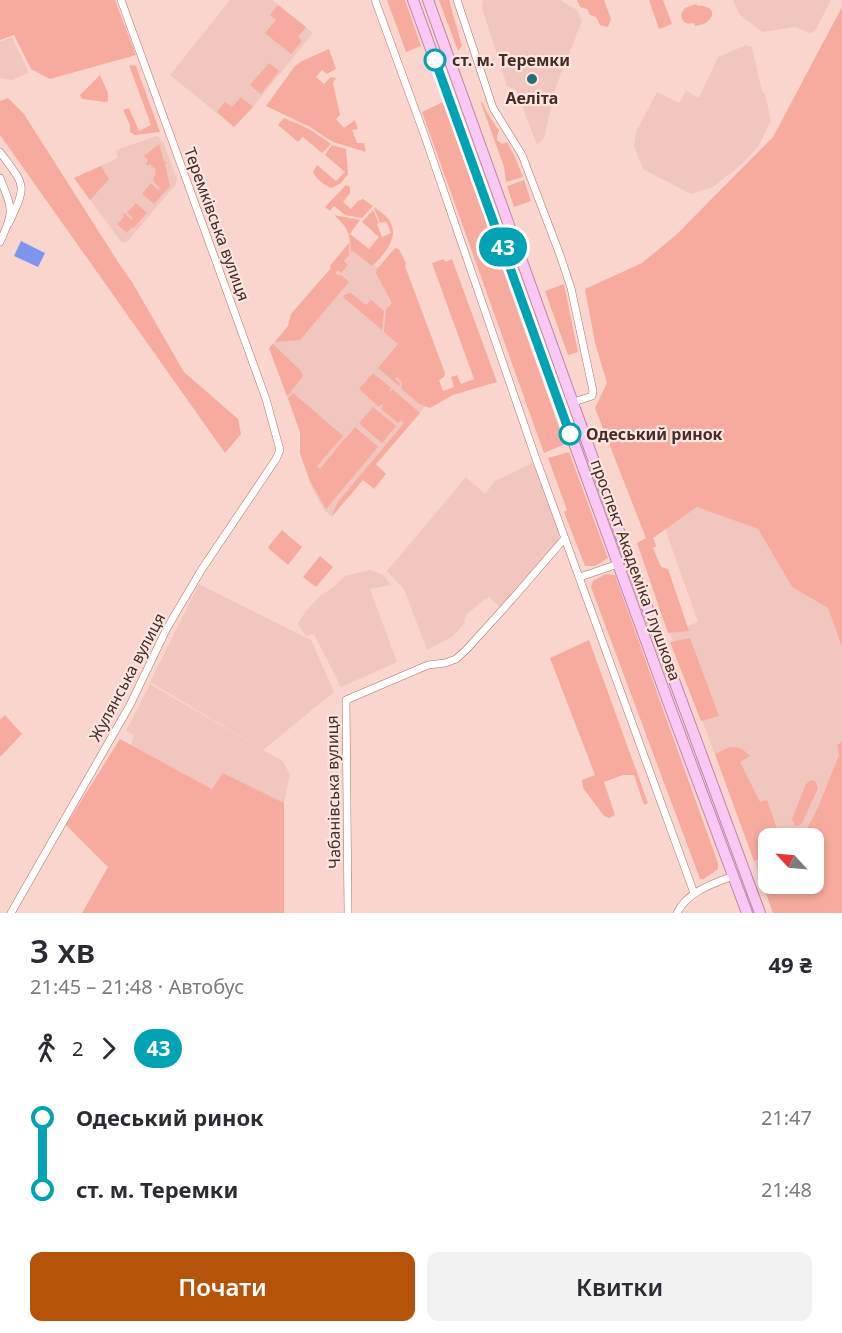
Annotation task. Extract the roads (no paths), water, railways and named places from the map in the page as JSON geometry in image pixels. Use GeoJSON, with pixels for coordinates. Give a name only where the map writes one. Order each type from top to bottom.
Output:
{"type":"FeatureCollection","features":[{"type":"Feature","properties":{"kind":"highway","name":"проспект Академіка Глушкова"},"geometry":{"type":"LineString","coordinates":[[413,0],[747,913]]}},
{"type":"Feature","properties":{"kind":"highway","name":"проспект Академіка Глушкова"},"geometry":{"type":"LineString","coordinates":[[429,0],[623,542],[760,913]]}},
{"type":"Feature","properties":{"kind":"street","name":"Теремківська вулиця"},"geometry":{"type":"LineString","coordinates":[[121,0],[266,399],[280,450],[276,459]]}},
{"type":"Feature","properties":{"kind":"street"},"geometry":{"type":"LineString","coordinates":[[375,0],[424,134],[534,453],[694,893]]}},
{"type":"Feature","properties":{"kind":"street"},"geometry":{"type":"LineString","coordinates":[[457,0],[493,108],[522,155],[571,288],[592,391],[592,396],[574,402]]}},
{"type":"Feature","properties":{"kind":"street"},"geometry":{"type":"LineString","coordinates":[[0,152],[22,186],[21,196],[0,242]]}},
{"type":"Feature","properties":{"kind":"street"},"geometry":{"type":"LineString","coordinates":[[0,178],[11,209],[9,223]]}},
{"type":"Feature","properties":{"kind":"street","name":"Жулянська вулиця"},"geometry":{"type":"LineString","coordinates":[[11,913],[130,705],[167,628],[202,569],[276,459]]}},
{"type":"Feature","properties":{"kind":"street","name":"Чабанівська вулиця"},"geometry":{"type":"LineString","coordinates":[[348,913],[346,700],[428,665],[456,659],[514,597],[565,537]]}},
{"type":"Feature","properties":{"kind":"street"},"geometry":{"type":"LineString","coordinates":[[580,577],[618,564]]}},
{"type":"Feature","properties":{"kind":"street"},"geometry":{"type":"LineString","coordinates":[[677,913],[687,898],[694,893],[733,876]]}},
{"type":"Feature","properties":{"kind":"water"},"geometry":{"type":"Polygon","coordinates":[[[21,241],[45,253],[38,267],[14,256],[21,241]]]}},
{"type":"Feature","properties":{"kind":"place","name":"ст. м. Теремки"},"geometry":{"type":"Point","coordinates":[435,60]}},
{"type":"Feature","properties":{"kind":"place","name":"Аеліта"},"geometry":{"type":"Point","coordinates":[532,79]}},
{"type":"Feature","properties":{"kind":"place","name":"Одеський ринок"},"geometry":{"type":"Point","coordinates":[570,434]}}]}
